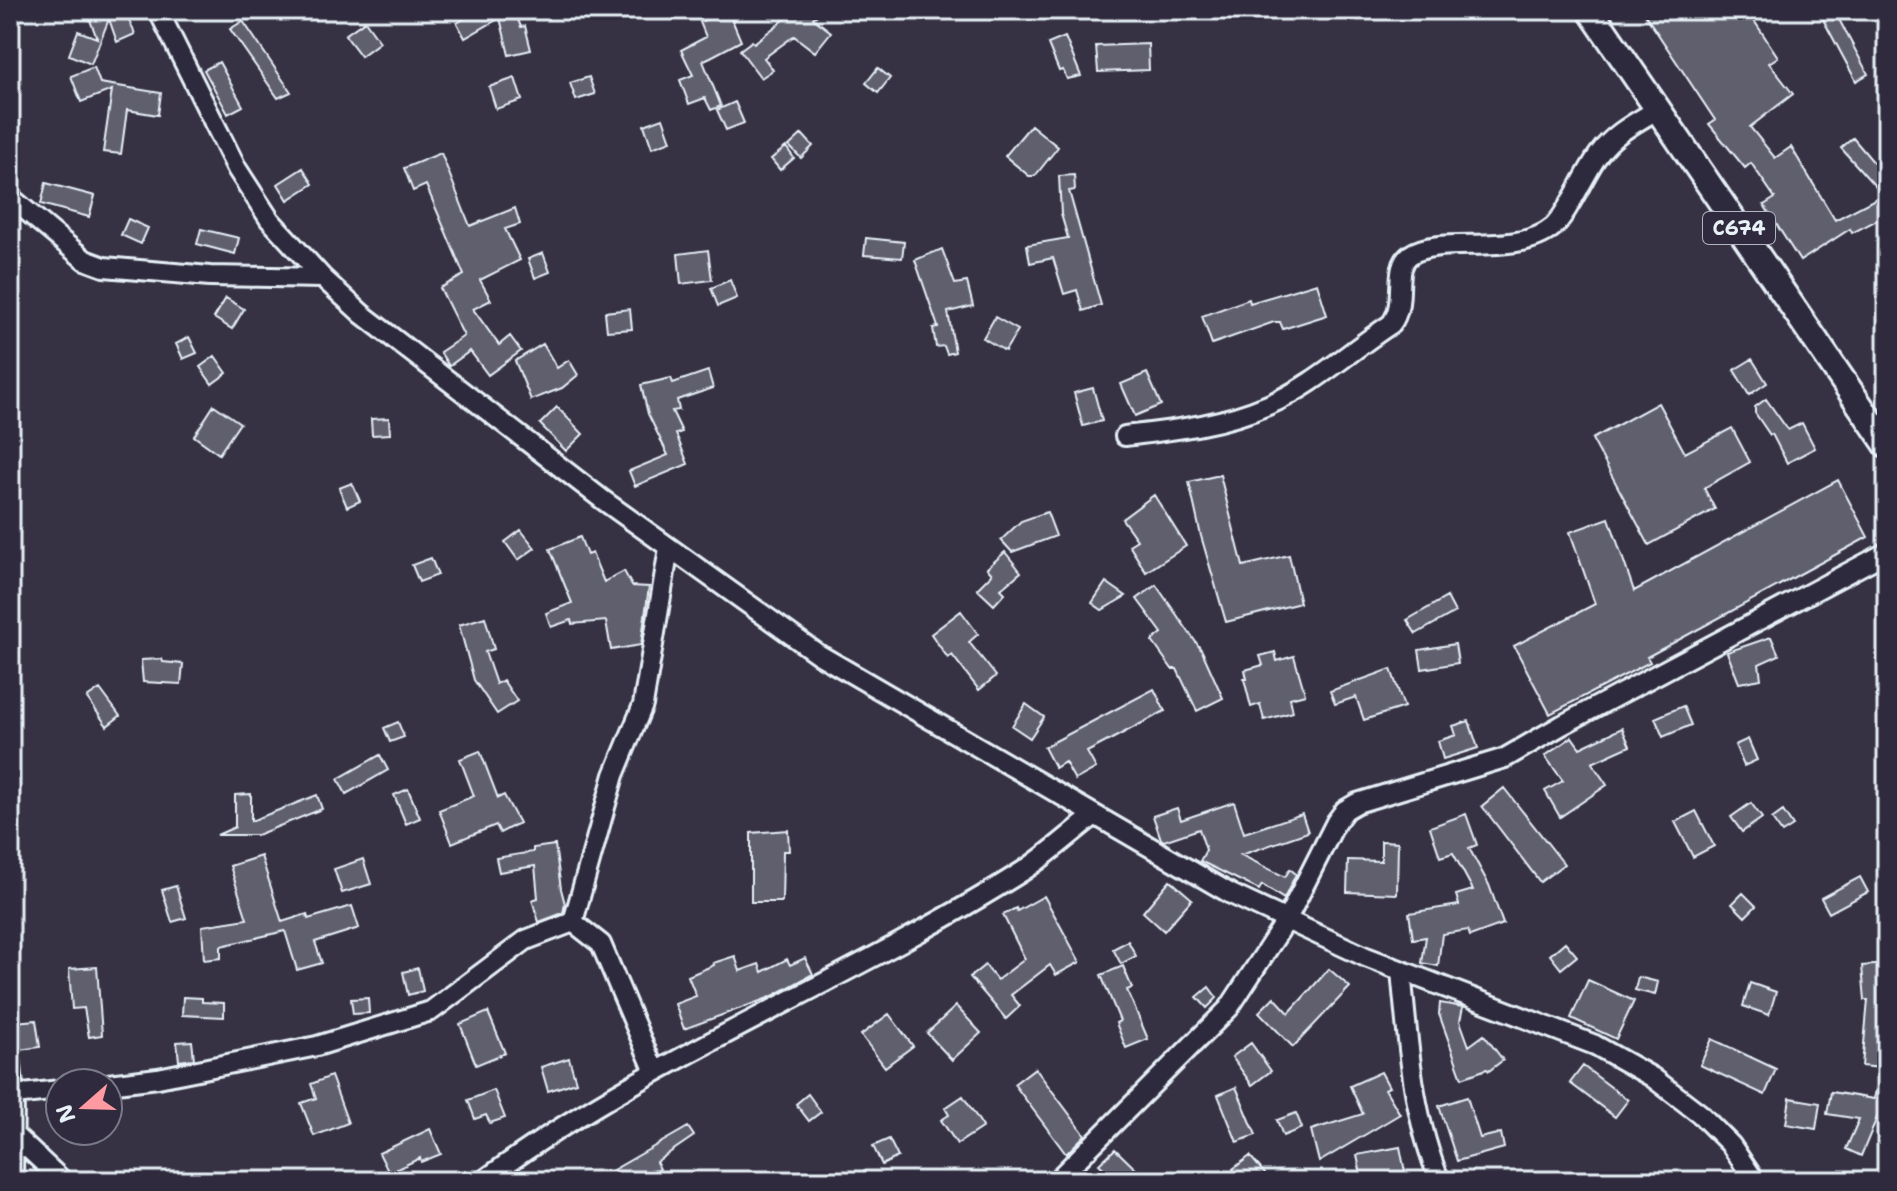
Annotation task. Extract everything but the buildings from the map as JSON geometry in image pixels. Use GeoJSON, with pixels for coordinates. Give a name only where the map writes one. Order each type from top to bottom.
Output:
{"type":"FeatureCollection","features":[{"type":"Feature","properties":{"kind":"main road","name":"C674"},"geometry":{"type":"LineString","coordinates":[[1590,10],[1887,445]]}},
{"type":"Feature","properties":{"kind":"street"},"geometry":{"type":"LineString","coordinates":[[158,10],[237,169],[270,220],[323,278],[374,323],[603,500],[818,654],[1231,894],[1401,971],[1595,1045],[1652,1077],[1699,1113],[1731,1145],[1755,1181]]}},
{"type":"Feature","properties":{"kind":"street"},"geometry":{"type":"LineString","coordinates":[[1125,436],[1219,422],[1270,404],[1309,382],[1391,324],[1398,315],[1401,268],[1407,257],[1423,249],[1489,246],[1524,240],[1555,226],[1600,152],[1616,135],[1658,109]]}},
{"type":"Feature","properties":{"kind":"street"},"geometry":{"type":"LineString","coordinates":[[10,197],[85,260],[104,267],[210,276],[323,278]]}},
{"type":"Feature","properties":{"kind":"street"},"geometry":{"type":"LineString","coordinates":[[573,922],[614,775],[643,705],[669,548]]}},
{"type":"Feature","properties":{"kind":"street"},"geometry":{"type":"LineString","coordinates":[[1056,1181],[1229,1008],[1286,921],[1345,810],[1357,803],[1505,758],[1887,552]]}},
{"type":"Feature","properties":{"kind":"street"},"geometry":{"type":"LineString","coordinates":[[483,1181],[524,1151],[655,1072],[1026,869],[1095,815]]}},
{"type":"Feature","properties":{"kind":"street"},"geometry":{"type":"LineString","coordinates":[[573,922],[601,944],[655,1072]]}},
{"type":"Feature","properties":{"kind":"street"},"geometry":{"type":"LineString","coordinates":[[124,1082],[317,1046],[431,1011],[526,940],[573,922]]}},
{"type":"Feature","properties":{"kind":"street"},"geometry":{"type":"LineString","coordinates":[[1401,971],[1411,1065],[1422,1124],[1440,1181]]}},
{"type":"Feature","properties":{"kind":"street"},"geometry":{"type":"LineString","coordinates":[[10,1057],[14,1095],[13,1181]]}},
{"type":"Feature","properties":{"kind":"street"},"geometry":{"type":"LineString","coordinates":[[14,1095],[44,1092]]}},
{"type":"Feature","properties":{"kind":"street"},"geometry":{"type":"LineString","coordinates":[[14,1135],[63,1181]]}}]}
